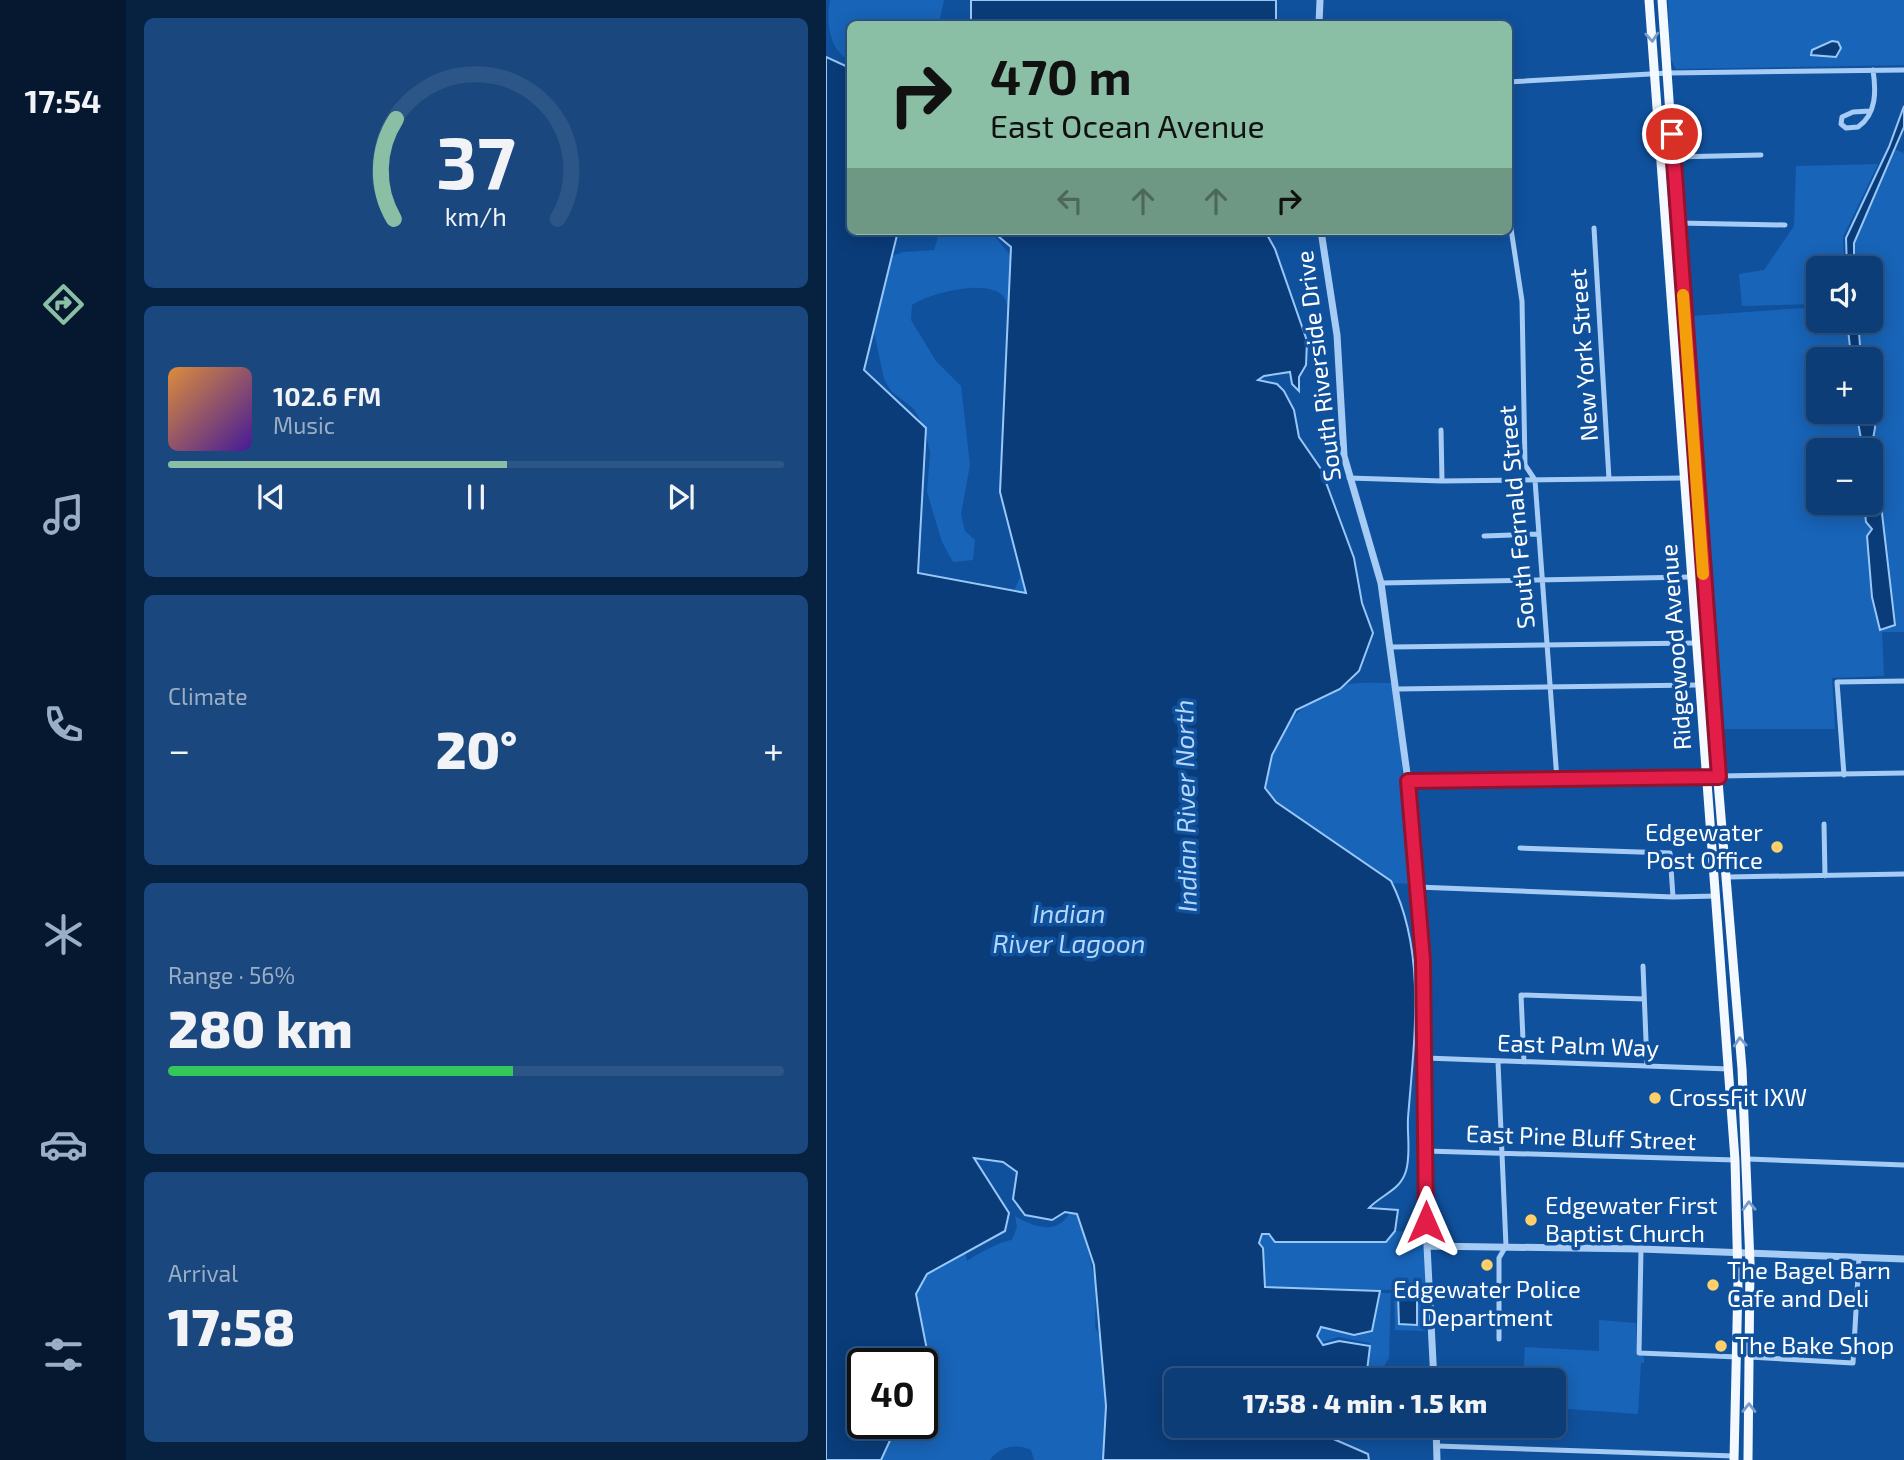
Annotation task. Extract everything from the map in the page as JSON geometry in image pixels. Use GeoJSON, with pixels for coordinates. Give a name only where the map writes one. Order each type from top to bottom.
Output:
{"type":"FeatureCollection","features":[{"type":"Feature","properties":{"kind":"main road","name":"Ridgewood Avenue"},"geometry":{"type":"LineString","coordinates":[[1649,0],[1735,1160],[1738,1253],[1735,1459]]}},
{"type":"Feature","properties":{"kind":"main road","name":"Ridgewood Avenue"},"geometry":{"type":"LineString","coordinates":[[1662,0],[1747,1154],[1750,1253],[1748,1460]]}},
{"type":"Feature","properties":{"kind":"main road"},"geometry":{"type":"LineString","coordinates":[[1660,151],[1666,167],[1670,213],[1678,223]]}},
{"type":"Feature","properties":{"kind":"main road"},"geometry":{"type":"LineString","coordinates":[[1665,230],[1673,242],[1677,296],[1684,309]]}},
{"type":"Feature","properties":{"kind":"main road"},"geometry":{"type":"LineString","coordinates":[[1676,377],[1682,390],[1687,457],[1695,466]]}},
{"type":"Feature","properties":{"kind":"main road"},"geometry":{"type":"LineString","coordinates":[[1683,480],[1690,490],[1695,553],[1702,561]]}},
{"type":"Feature","properties":{"kind":"main road"},"geometry":{"type":"LineString","coordinates":[[1720,942],[1726,949],[1730,995],[1738,1005]]}},
{"type":"Feature","properties":{"kind":"main road"},"geometry":{"type":"LineString","coordinates":[[1729,1069],[1737,1077],[1740,1142],[1747,1154]]}},
{"type":"Feature","properties":{"kind":"street"},"geometry":{"type":"LineString","coordinates":[[1319,21],[1321,0]]}},
{"type":"Feature","properties":{"kind":"street"},"geometry":{"type":"LineString","coordinates":[[1870,111],[1848,113],[1841,124],[1846,128],[1858,127],[1870,111],[1876,89],[1873,70]]}},
{"type":"Feature","properties":{"kind":"street"},"geometry":{"type":"LineString","coordinates":[[1512,82],[1668,73],[1904,70]]}},
{"type":"Feature","properties":{"kind":"street"},"geometry":{"type":"LineString","coordinates":[[1673,157],[1761,155]]}},
{"type":"Feature","properties":{"kind":"street"},"geometry":{"type":"LineString","coordinates":[[1678,223],[1786,225]]}},
{"type":"Feature","properties":{"kind":"street","name":"New York Street"},"geometry":{"type":"LineString","coordinates":[[1594,228],[1609,479]]}},
{"type":"Feature","properties":{"kind":"street","name":"South Riverside Drive"},"geometry":{"type":"LineString","coordinates":[[1322,235],[1338,335],[1341,422],[1349,478],[1381,583],[1392,647],[1408,781],[1417,887],[1426,1058],[1427,1246],[1433,1368]]}},
{"type":"Feature","properties":{"kind":"street","name":"South Fernald Street"},"geometry":{"type":"LineString","coordinates":[[1512,235],[1522,301],[1525,465],[1535,480],[1557,780]]}},
{"type":"Feature","properties":{"kind":"street"},"geometry":{"type":"LineString","coordinates":[[1441,430],[1442,481]]}},
{"type":"Feature","properties":{"kind":"street"},"geometry":{"type":"LineString","coordinates":[[1349,478],[1442,481],[1683,480]]}},
{"type":"Feature","properties":{"kind":"street"},"geometry":{"type":"LineString","coordinates":[[1484,536],[1539,534]]}},
{"type":"Feature","properties":{"kind":"street"},"geometry":{"type":"LineString","coordinates":[[1381,583],[1690,577]]}},
{"type":"Feature","properties":{"kind":"street"},"geometry":{"type":"LineString","coordinates":[[1392,647],[1695,643]]}},
{"type":"Feature","properties":{"kind":"street"},"geometry":{"type":"LineString","coordinates":[[1844,775],[1837,682],[1904,681]]}},
{"type":"Feature","properties":{"kind":"street"},"geometry":{"type":"LineString","coordinates":[[1397,689],[1698,685]]}},
{"type":"Feature","properties":{"kind":"street"},"geometry":{"type":"LineString","coordinates":[[1408,781],[1904,773]]}},
{"type":"Feature","properties":{"kind":"street"},"geometry":{"type":"LineString","coordinates":[[1824,824],[1825,876]]}},
{"type":"Feature","properties":{"kind":"street"},"geometry":{"type":"LineString","coordinates":[[1520,848],[1670,853],[1672,897]]}},
{"type":"Feature","properties":{"kind":"street"},"geometry":{"type":"LineString","coordinates":[[1728,877],[1904,874]]}},
{"type":"Feature","properties":{"kind":"street"},"geometry":{"type":"LineString","coordinates":[[1417,887],[1672,897],[1717,896]]}},
{"type":"Feature","properties":{"kind":"street"},"geometry":{"type":"LineString","coordinates":[[1643,966],[1647,1065]]}},
{"type":"Feature","properties":{"kind":"street"},"geometry":{"type":"LineString","coordinates":[[1524,1062],[1521,995],[1644,999]]}},
{"type":"Feature","properties":{"kind":"street","name":"East Palm Way"},"geometry":{"type":"LineString","coordinates":[[1426,1058],[1729,1069]]}},
{"type":"Feature","properties":{"kind":"street"},"geometry":{"type":"LineString","coordinates":[[1499,1062],[1506,1246],[1499,1258],[1499,1339]]}},
{"type":"Feature","properties":{"kind":"street","name":"East Pine Bluff Street"},"geometry":{"type":"LineString","coordinates":[[1426,1151],[1735,1160]]}},
{"type":"Feature","properties":{"kind":"street"},"geometry":{"type":"LineString","coordinates":[[1747,1154],[1904,1165]]}},
{"type":"Feature","properties":{"kind":"street"},"geometry":{"type":"LineString","coordinates":[[1427,1246],[1641,1249],[1904,1259]]}},
{"type":"Feature","properties":{"kind":"street"},"geometry":{"type":"LineString","coordinates":[[1641,1249],[1639,1353],[1738,1357]]}},
{"type":"Feature","properties":{"kind":"street"},"geometry":{"type":"LineString","coordinates":[[1749,1357],[1853,1363],[1859,1258]]}},
{"type":"Feature","properties":{"kind":"street"},"geometry":{"type":"LineString","coordinates":[[1437,1438],[1437,1460]]}},
{"type":"Feature","properties":{"kind":"street"},"geometry":{"type":"LineString","coordinates":[[1437,1446],[1735,1459]]}},
{"type":"Feature","properties":{"kind":"street"},"geometry":{"type":"LineString","coordinates":[[1570,1451],[1570,1460]]}},
{"type":"Feature","properties":{"kind":"shaded area"},"geometry":{"type":"Polygon","coordinates":[[[830,0],[944,0],[940,21],[847,21],[847,59],[833,43],[828,18],[830,0]]]}},
{"type":"Feature","properties":{"kind":"shaded area"},"geometry":{"type":"Polygon","coordinates":[[[1668,0],[1904,0],[1904,65],[1676,69],[1670,58],[1668,0]]]}},
{"type":"Feature","properties":{"kind":"shaded area"},"geometry":{"type":"Polygon","coordinates":[[[1894,149],[1904,153],[1904,632],[1882,632],[1884,676],[1832,678],[1835,729],[1723,729],[1691,316],[1806,308],[1806,333],[1883,333],[1883,256],[1854,256],[1854,243],[1894,149]]]}},
{"type":"Feature","properties":{"kind":"shaded area"},"geometry":{"type":"Polygon","coordinates":[[[1878,164],[1843,237],[1844,256],[1806,256],[1806,304],[1742,306],[1739,274],[1764,270],[1794,226],[1796,166],[1878,164]]]}},
{"type":"Feature","properties":{"kind":"shaded area"},"geometry":{"type":"Polygon","coordinates":[[[939,235],[993,235],[1019,265],[1059,610],[1013,593],[1021,575],[1007,313],[1006,301],[1000,293],[989,289],[962,289],[932,296],[912,305],[911,320],[936,361],[961,386],[970,465],[961,514],[965,531],[975,540],[973,560],[953,562],[942,542],[927,492],[930,452],[924,427],[914,409],[891,391],[884,379],[871,318],[886,258],[903,252],[934,250],[939,235]]]}},
{"type":"Feature","properties":{"kind":"shaded area"},"geometry":{"type":"Polygon","coordinates":[[[1394,683],[1413,884],[1388,883],[1273,806],[1256,774],[1282,731],[1306,705],[1320,695],[1350,684],[1394,683]]]}},
{"type":"Feature","properties":{"kind":"shaded area"},"geometry":{"type":"Polygon","coordinates":[[[1071,1210],[1080,1215],[1096,1286],[1095,1328],[1100,1336],[1106,1406],[1103,1460],[1034,1460],[1031,1450],[1014,1447],[1003,1449],[990,1460],[881,1460],[891,1439],[938,1439],[938,1348],[927,1348],[916,1294],[927,1274],[965,1251],[967,1261],[1012,1240],[1017,1227],[1015,1216],[1031,1224],[1047,1227],[1061,1223],[1071,1210]]]}},
{"type":"Feature","properties":{"kind":"shaded area"},"geometry":{"type":"Polygon","coordinates":[[[1395,1231],[1425,1233],[1425,1331],[1395,1330],[1394,1290],[1265,1287],[1263,1248],[1259,1243],[1261,1233],[1386,1242],[1395,1231]]]}},
{"type":"Feature","properties":{"kind":"shaded area"},"geometry":{"type":"Polygon","coordinates":[[[1377,1293],[1391,1293],[1389,1358],[1384,1366],[1366,1368],[1366,1349],[1370,1343],[1338,1337],[1322,1342],[1317,1340],[1315,1328],[1377,1293]]]}},
{"type":"Feature","properties":{"kind":"shaded area"},"geometry":{"type":"Polygon","coordinates":[[[1599,1320],[1636,1323],[1636,1353],[1644,1357],[1644,1363],[1641,1363],[1638,1414],[1566,1409],[1566,1368],[1524,1368],[1525,1347],[1599,1351],[1599,1320]]]}},
{"type":"Feature","properties":{"kind":"water"},"geometry":{"type":"Polygon","coordinates":[[[971,0],[1276,0],[1276,21],[971,21],[971,0]]]}},
{"type":"Feature","properties":{"kind":"water"},"geometry":{"type":"Polygon","coordinates":[[[1832,41],[1838,42],[1841,48],[1836,57],[1811,55],[1812,50],[1832,41]]]}},
{"type":"Feature","properties":{"kind":"water","name":"Indian River Lagoon"},"geometry":{"type":"Polygon","coordinates":[[[826,57],[847,67],[847,235],[897,235],[864,370],[926,428],[918,573],[1026,593],[1000,492],[1011,247],[997,235],[1267,235],[1275,249],[1307,341],[1306,365],[1299,377],[1299,391],[1292,384],[1290,372],[1264,376],[1258,380],[1277,384],[1284,391],[1294,410],[1299,437],[1321,469],[1354,558],[1362,603],[1373,633],[1359,671],[1340,689],[1296,710],[1272,755],[1265,788],[1276,802],[1391,881],[1410,937],[1414,967],[1415,1028],[1406,1171],[1395,1188],[1369,1208],[1398,1210],[1395,1231],[1386,1242],[1275,1242],[1269,1234],[1262,1234],[1259,1243],[1263,1248],[1265,1287],[1380,1291],[1372,1331],[1354,1335],[1321,1327],[1317,1336],[1323,1345],[1339,1341],[1370,1346],[1367,1368],[1164,1368],[1164,1438],[1331,1438],[1368,1454],[1369,1460],[1103,1460],[1106,1406],[1094,1265],[1077,1214],[1065,1212],[1052,1220],[1025,1215],[1013,1199],[1017,1172],[1003,1162],[974,1158],[1009,1213],[1005,1231],[927,1274],[916,1294],[927,1348],[847,1348],[847,1439],[891,1439],[881,1460],[826,1460],[826,57]]]}},
{"type":"Feature","properties":{"kind":"water"},"geometry":{"type":"Polygon","coordinates":[[[1904,106],[1904,127],[1854,243],[1854,256],[1847,256],[1846,238],[1889,147],[1904,106]]]}},
{"type":"Feature","properties":{"kind":"water"},"geometry":{"type":"Polygon","coordinates":[[[1848,333],[1859,333],[1860,347],[1850,347],[1848,333]]]}},
{"type":"Feature","properties":{"kind":"water"},"geometry":{"type":"Polygon","coordinates":[[[1858,424],[1875,424],[1872,438],[1861,438],[1858,424]]]}},
{"type":"Feature","properties":{"kind":"water"},"geometry":{"type":"Polygon","coordinates":[[[1865,515],[1882,515],[1895,625],[1880,630],[1872,597],[1867,536],[1872,529],[1866,522],[1865,515]]]}},
{"type":"Feature","properties":{"kind":"water"},"geometry":{"type":"Polygon","coordinates":[[[1398,1294],[1417,1295],[1417,1325],[1399,1324],[1398,1294]]]}},
{"type":"Feature","properties":{"kind":"slow traffic"},"geometry":{"type":"LineString","coordinates":[[1683,295],[1703,574]]}},
{"type":"Feature","properties":{"kind":"place","name":"Edgewater Post Office"},"geometry":{"type":"Point","coordinates":[1777,847]}},
{"type":"Feature","properties":{"kind":"place","name":"CrossFit IXW"},"geometry":{"type":"Point","coordinates":[1655,1098]}},
{"type":"Feature","properties":{"kind":"place","name":"Edgewater First Baptist Church"},"geometry":{"type":"Point","coordinates":[1531,1220]}},
{"type":"Feature","properties":{"kind":"place","name":"Edgewater Police Department"},"geometry":{"type":"Point","coordinates":[1487,1265]}},
{"type":"Feature","properties":{"kind":"place","name":"The Bagel Barn Cafe and Deli"},"geometry":{"type":"Point","coordinates":[1713,1285]}},
{"type":"Feature","properties":{"kind":"place","name":"The Bake Shop"},"geometry":{"type":"Point","coordinates":[1721,1346]}},
{"type":"Feature","properties":{"kind":"route"},"geometry":{"type":"LineString","coordinates":[[1426,1222],[1423,960],[1408,781],[1719,777],[1710,685],[1672,134]]}},
{"type":"Feature","properties":{"kind":"water label","name":"Indian River North"},"geometry":{"type":"Point","coordinates":[1186,806]}}]}
